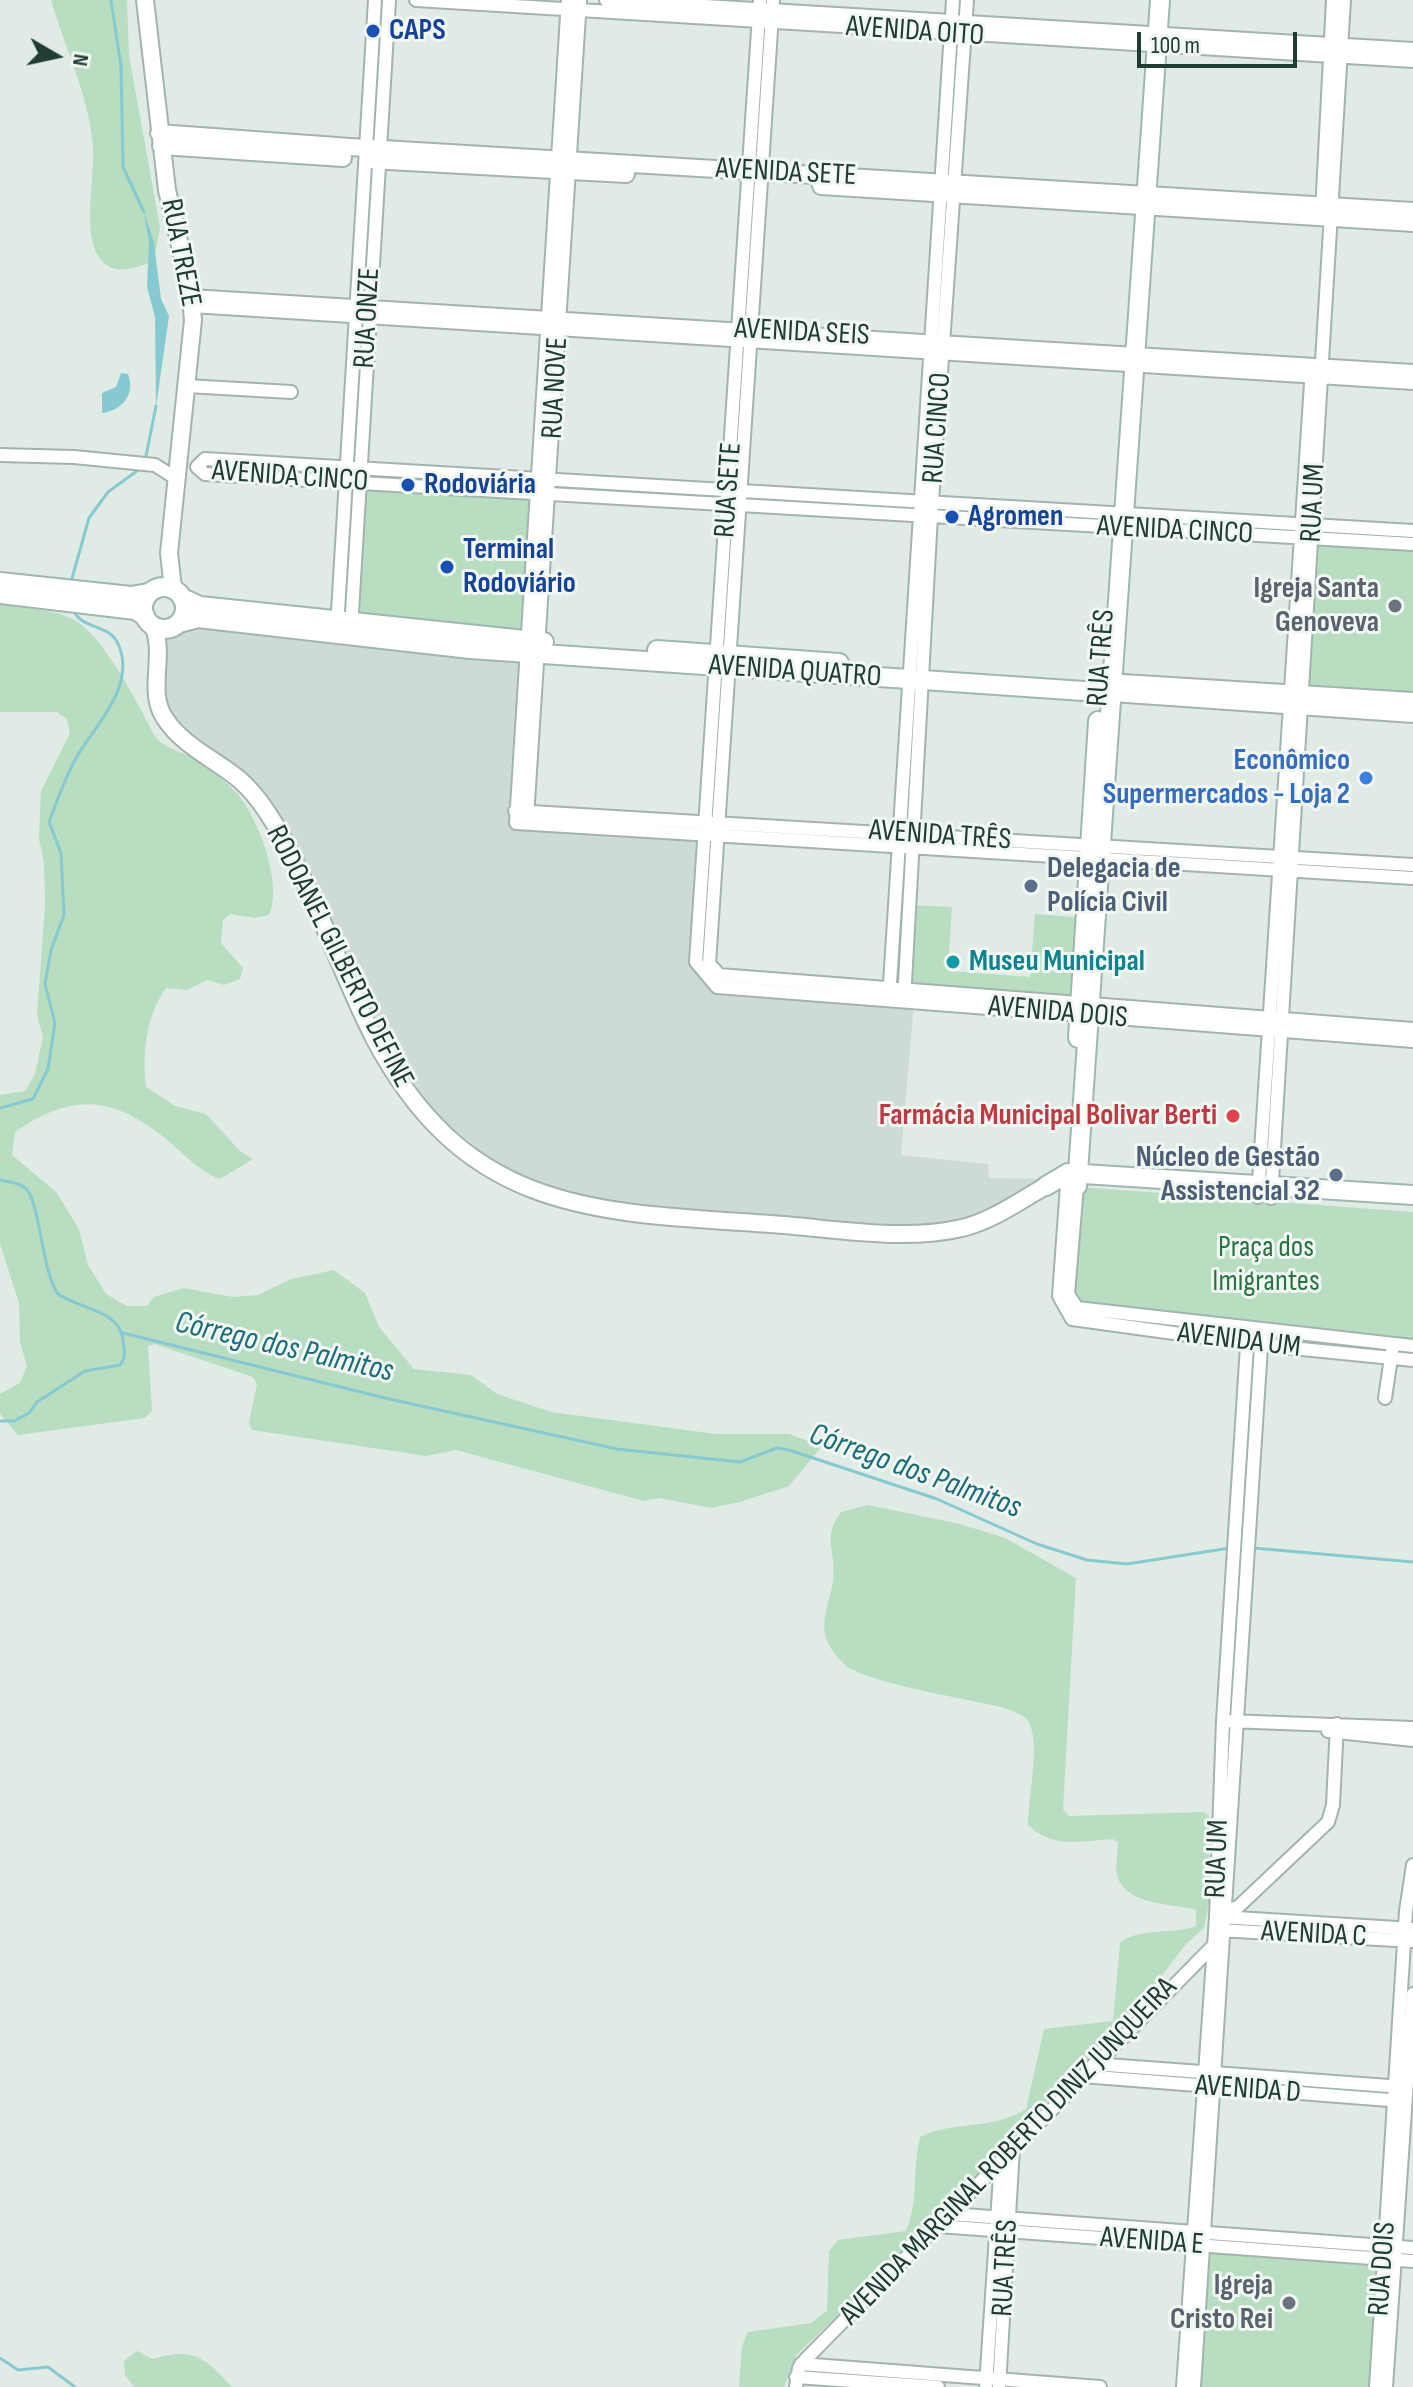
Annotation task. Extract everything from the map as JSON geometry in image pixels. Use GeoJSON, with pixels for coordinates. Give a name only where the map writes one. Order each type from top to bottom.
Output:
{"type":"FeatureCollection","features":[{"type":"Feature","properties":{"kind":"main road","name":"RUA TRÊS"},"geometry":{"type":"LineString","coordinates":[[1073,1179],[1151,40],[1148,0]]}},
{"type":"Feature","properties":{"kind":"main road","name":"RUA TRÊS"},"geometry":{"type":"LineString","coordinates":[[1151,40],[1160,0]]}},
{"type":"Feature","properties":{"kind":"main road"},"geometry":{"type":"LineString","coordinates":[[0,582],[56,595]]}},
{"type":"Feature","properties":{"kind":"main road","name":"AVENIDA QUATRO"},"geometry":{"type":"LineString","coordinates":[[114,601],[164,592],[200,606],[268,619],[533,648],[1107,687]]}},
{"type":"Feature","properties":{"kind":"main road"},"geometry":{"type":"LineString","coordinates":[[149,621],[143,605],[164,592],[185,609],[176,625]]}},
{"type":"Feature","properties":{"kind":"main road"},"geometry":{"type":"LineString","coordinates":[[0,594],[56,595],[114,601]]}},
{"type":"Feature","properties":{"kind":"main road","name":"AVENIDA QUATRO"},"geometry":{"type":"LineString","coordinates":[[114,601],[135,610],[149,621],[176,625],[198,618],[268,619]]}},
{"type":"Feature","properties":{"kind":"main road","name":"RODOANEL GILBERTO DEFINE"},"geometry":{"type":"LineString","coordinates":[[1046,1186],[1073,1179],[1265,1191]]}},
{"type":"Feature","properties":{"kind":"main road"},"geometry":{"type":"LineString","coordinates":[[1265,1191],[1413,1195]]}},
{"type":"Feature","properties":{"kind":"main road"},"geometry":{"type":"LineString","coordinates":[[1265,1191],[1413,1207]]}},
{"type":"Feature","properties":{"kind":"street","name":"RUA TREZE"},"geometry":{"type":"LineString","coordinates":[[145,0],[160,139],[192,301],[187,386],[164,592]]}},
{"type":"Feature","properties":{"kind":"street","name":"RUA ONZE"},"geometry":{"type":"LineString","coordinates":[[344,628],[372,154],[375,0]]}},
{"type":"Feature","properties":{"kind":"street","name":"RUA ONZE"},"geometry":{"type":"LineString","coordinates":[[372,154],[389,0]]}},
{"type":"Feature","properties":{"kind":"street","name":"AVENIDA OITO"},"geometry":{"type":"LineString","coordinates":[[416,0],[766,11]]}},
{"type":"Feature","properties":{"kind":"street","name":"AVENIDA OITO"},"geometry":{"type":"LineString","coordinates":[[606,0],[958,29],[1336,50],[1413,49]]}},
{"type":"Feature","properties":{"kind":"street","name":"RUA CINCO"},"geometry":{"type":"LineString","coordinates":[[890,993],[899,840],[916,674],[952,131],[958,29],[953,0]]}},
{"type":"Feature","properties":{"kind":"street","name":"RUA CINCO"},"geometry":{"type":"LineString","coordinates":[[958,29],[967,0]]}},
{"type":"Feature","properties":{"kind":"street","name":"RUA UM"},"geometry":{"type":"LineString","coordinates":[[1333,0],[1336,50]]}},
{"type":"Feature","properties":{"kind":"street","name":"RUA UM"},"geometry":{"type":"LineString","coordinates":[[1265,1191],[1336,50],[1344,0]]}},
{"type":"Feature","properties":{"kind":"street","name":"RUA NOVE"},"geometry":{"type":"LineString","coordinates":[[521,818],[574,5]]}},
{"type":"Feature","properties":{"kind":"street","name":"RUA SETE"},"geometry":{"type":"LineString","coordinates":[[711,973],[696,962],[705,930],[714,821],[766,11]]}},
{"type":"Feature","properties":{"kind":"street","name":"AVENIDA OITO"},"geometry":{"type":"LineString","coordinates":[[1336,50],[1413,61]]}},
{"type":"Feature","properties":{"kind":"street","name":"AVENIDA SETE"},"geometry":{"type":"LineString","coordinates":[[160,139],[1326,212],[1413,223]]}},
{"type":"Feature","properties":{"kind":"street","name":"AVENIDA SETE"},"geometry":{"type":"LineString","coordinates":[[1326,212],[1413,211]]}},
{"type":"Feature","properties":{"kind":"street","name":"AVENIDA SEIS"},"geometry":{"type":"LineString","coordinates":[[192,301],[1316,371],[1413,383]]}},
{"type":"Feature","properties":{"kind":"street","name":"AVENIDA SEIS"},"geometry":{"type":"LineString","coordinates":[[1316,371],[1413,371]]}},
{"type":"Feature","properties":{"kind":"street"},"geometry":{"type":"LineString","coordinates":[[187,386],[291,392]]}},
{"type":"Feature","properties":{"kind":"street"},"geometry":{"type":"LineString","coordinates":[[0,455],[74,457],[155,465],[177,479]]}},
{"type":"Feature","properties":{"kind":"street","name":"AVENIDA CINCO"},"geometry":{"type":"LineString","coordinates":[[660,494],[545,480],[205,459],[197,467],[205,474],[544,494],[660,494],[1308,531],[1413,531]]}},
{"type":"Feature","properties":{"kind":"street","name":"AVENIDA CINCO"},"geometry":{"type":"LineString","coordinates":[[1308,531],[1413,544]]}},
{"type":"Feature","properties":{"kind":"street","name":"RODOANEL GILBERTO DEFINE"},"geometry":{"type":"LineString","coordinates":[[149,621],[159,660],[158,700],[165,720],[185,742],[241,781],[270,818],[294,860],[341,969],[396,1078],[418,1108],[446,1135],[494,1172],[549,1198],[603,1211],[901,1233],[964,1227],[1046,1186]]}},
{"type":"Feature","properties":{"kind":"street","name":"RODOANEL GILBERTO DEFINE"},"geometry":{"type":"LineString","coordinates":[[159,660],[176,625]]}},
{"type":"Feature","properties":{"kind":"street","name":"RUA CINCO"},"geometry":{"type":"LineString","coordinates":[[905,994],[913,834],[916,674]]}},
{"type":"Feature","properties":{"kind":"street","name":"AVENIDA QUATRO"},"geometry":{"type":"LineString","coordinates":[[1107,687],[1296,700],[1413,714]]}},
{"type":"Feature","properties":{"kind":"street","name":"AVENIDA QUATRO"},"geometry":{"type":"LineString","coordinates":[[1296,700],[1413,701]]}},
{"type":"Feature","properties":{"kind":"street","name":"AVENIDA TRÊS"},"geometry":{"type":"LineString","coordinates":[[521,818],[714,821],[899,840],[912,848],[1096,852]]}},
{"type":"Feature","properties":{"kind":"street","name":"AVENIDA TRÊS"},"geometry":{"type":"LineString","coordinates":[[521,818],[712,836],[899,840],[913,834],[1096,852],[1285,864],[1413,878]]}},
{"type":"Feature","properties":{"kind":"street","name":"AVENIDA TRÊS"},"geometry":{"type":"LineString","coordinates":[[1285,864],[1413,865]]}},
{"type":"Feature","properties":{"kind":"street","name":"AVENIDA DOIS"},"geometry":{"type":"LineString","coordinates":[[711,973],[890,993],[1086,1009],[1277,1024],[1413,1029]]}},
{"type":"Feature","properties":{"kind":"street","name":"AVENIDA DOIS"},"geometry":{"type":"LineString","coordinates":[[1277,1024],[1413,1041]]}},
{"type":"Feature","properties":{"kind":"street","name":"RUA TRÊS"},"geometry":{"type":"LineString","coordinates":[[1070,1310],[1059,1296],[1073,1179]]}},
{"type":"Feature","properties":{"kind":"street","name":"AVENIDA UM"},"geometry":{"type":"LineString","coordinates":[[1070,1310],[1413,1360]]}},
{"type":"Feature","properties":{"kind":"street","name":"RUA UM"},"geometry":{"type":"LineString","coordinates":[[1194,2387],[1198,2239],[1220,1925],[1230,1721],[1232,1567],[1247,1336]]}},
{"type":"Feature","properties":{"kind":"street","name":"RUA UM"},"geometry":{"type":"LineString","coordinates":[[1230,1721],[1248,1545],[1261,1338]]}},
{"type":"Feature","properties":{"kind":"street","name":"AVENIDA UM"},"geometry":{"type":"LineString","coordinates":[[1261,1338],[1413,1346]]}},
{"type":"Feature","properties":{"kind":"street"},"geometry":{"type":"LineString","coordinates":[[1385,1398],[1392,1344]]}},
{"type":"Feature","properties":{"kind":"street"},"geometry":{"type":"LineString","coordinates":[[1230,1721],[1306,1724],[1413,1740]]}},
{"type":"Feature","properties":{"kind":"street"},"geometry":{"type":"LineString","coordinates":[[1337,1728],[1413,1728]]}},
{"type":"Feature","properties":{"kind":"street","name":"AVENIDA MARGINAL ROBERTO DINIZ JUNQUEIRA"},"geometry":{"type":"LineString","coordinates":[[803,2376],[815,2350],[1094,2064],[1220,1925],[1328,1822],[1333,1805],[1337,1728]]}},
{"type":"Feature","properties":{"kind":"street","name":"RUA DOIS"},"geometry":{"type":"LineString","coordinates":[[1404,2094],[1413,1865]]}},
{"type":"Feature","properties":{"kind":"street","name":"AVENIDA C"},"geometry":{"type":"LineString","coordinates":[[1220,1925],[1409,1935]]}},
{"type":"Feature","properties":{"kind":"street","name":"RUA DOIS"},"geometry":{"type":"LineString","coordinates":[[1376,2387],[1413,1994]]}},
{"type":"Feature","properties":{"kind":"street","name":"AVENIDA D"},"geometry":{"type":"LineString","coordinates":[[1094,2064],[1208,2080]]}},
{"type":"Feature","properties":{"kind":"street","name":"AVENIDA D"},"geometry":{"type":"LineString","coordinates":[[1082,2076],[1208,2080],[1404,2094]]}},
{"type":"Feature","properties":{"kind":"street","name":"RUA TRÊS"},"geometry":{"type":"LineString","coordinates":[[992,2383],[1003,2225],[1013,2148]]}},
{"type":"Feature","properties":{"kind":"street","name":"RUA TRÊS"},"geometry":{"type":"LineString","coordinates":[[1001,2161],[1003,2225]]}},
{"type":"Feature","properties":{"kind":"street","name":"AVENIDA E"},"geometry":{"type":"LineString","coordinates":[[950,2214],[1003,2225]]}},
{"type":"Feature","properties":{"kind":"street","name":"AVENIDA E"},"geometry":{"type":"LineString","coordinates":[[938,2226],[1003,2225],[1147,2235],[1390,2253],[1413,2261]]}},
{"type":"Feature","properties":{"kind":"street","name":"RUA UM"},"geometry":{"type":"LineString","coordinates":[[1183,2387],[1198,2239]]}},
{"type":"Feature","properties":{"kind":"street","name":"AVENIDA E"},"geometry":{"type":"LineString","coordinates":[[1390,2253],[1413,2248]]}},
{"type":"Feature","properties":{"kind":"street","name":"RUA DOIS"},"geometry":{"type":"LineString","coordinates":[[1386,2387],[1390,2253]]}},
{"type":"Feature","properties":{"kind":"street"},"geometry":{"type":"LineString","coordinates":[[803,2376],[1100,2387]]}},
{"type":"Feature","properties":{"kind":"street"},"geometry":{"type":"LineString","coordinates":[[803,2376],[938,2387]]}},
{"type":"Feature","properties":{"kind":"shaded area"},"geometry":{"type":"Polygon","coordinates":[[[180,625],[525,654],[514,822],[705,836],[695,963],[717,988],[914,1002],[901,1155],[988,1164],[989,1178],[1047,1179],[996,1212],[940,1225],[900,1227],[638,1208],[586,1201],[504,1170],[432,1111],[414,1083],[353,979],[299,851],[257,796],[187,739],[160,702],[164,645],[169,633],[180,625]]]}},
{"type":"Feature","properties":{"kind":"green space"},"geometry":{"type":"Polygon","coordinates":[[[51,0],[127,0],[129,56],[160,227],[154,261],[124,270],[117,269],[105,263],[94,247],[90,220],[91,128],[82,91],[51,0]]]}},
{"type":"Feature","properties":{"kind":"green space"},"geometry":{"type":"Polygon","coordinates":[[[359,482],[538,493],[527,641],[352,622],[359,482]]]}},
{"type":"Feature","properties":{"kind":"green space"},"geometry":{"type":"Polygon","coordinates":[[[1313,539],[1413,545],[1413,700],[1302,693],[1313,539]]]}},
{"type":"Feature","properties":{"kind":"green space"},"geometry":{"type":"Polygon","coordinates":[[[0,604],[43,610],[81,624],[118,670],[156,738],[205,765],[242,800],[259,831],[271,868],[273,902],[269,915],[255,918],[230,914],[223,920],[221,943],[243,968],[240,979],[224,985],[207,980],[187,990],[166,988],[154,1010],[145,1048],[146,1087],[175,1106],[206,1114],[240,1151],[253,1159],[220,1179],[196,1165],[142,1122],[105,1106],[88,1104],[53,1111],[15,1132],[12,1155],[56,1192],[79,1229],[88,1265],[106,1294],[127,1306],[147,1306],[154,1297],[183,1288],[233,1297],[258,1295],[291,1279],[334,1270],[365,1293],[379,1327],[414,1369],[471,1375],[497,1394],[551,1412],[716,1434],[789,1434],[822,1446],[789,1486],[711,1508],[660,1498],[644,1501],[456,1450],[426,1456],[252,1430],[249,1422],[257,1384],[253,1377],[155,1344],[148,1346],[152,1411],[145,1418],[18,1435],[0,1414],[0,1394],[20,1383],[27,1366],[20,1342],[19,1303],[0,1244],[0,1095],[25,1091],[35,1074],[43,1037],[37,1015],[45,905],[44,863],[39,839],[41,791],[70,733],[67,719],[57,712],[0,712],[0,604]]]}},
{"type":"Feature","properties":{"kind":"green space"},"geometry":{"type":"Polygon","coordinates":[[[910,905],[952,907],[948,971],[1030,977],[1035,914],[1084,918],[1079,1003],[905,988],[910,905]]]}},
{"type":"Feature","properties":{"kind":"green space","name":"Praça dos Imigrantes"},"geometry":{"type":"Polygon","coordinates":[[[1079,1187],[1413,1212],[1413,1342],[1091,1311],[1069,1294],[1079,1187]]]}},
{"type":"Feature","properties":{"kind":"green space"},"geometry":{"type":"Polygon","coordinates":[[[868,1505],[960,1524],[1005,1538],[1076,1578],[1063,1809],[1069,1816],[1203,1812],[1209,1815],[1209,1903],[1204,1928],[1186,1944],[1138,2007],[888,2269],[797,2354],[784,2387],[739,2387],[742,2346],[748,2332],[811,2323],[827,2311],[829,2251],[838,2240],[906,2231],[913,2209],[920,2137],[946,2129],[1000,2120],[1026,2109],[1044,2029],[1113,2021],[1120,1943],[1137,1935],[1196,1926],[1196,1910],[1150,1902],[1129,1893],[1116,1871],[1118,1842],[1113,1839],[1057,1841],[1037,1833],[1028,1825],[1033,1742],[1032,1730],[1023,1717],[1005,1708],[868,1676],[848,1667],[834,1652],[827,1641],[824,1625],[834,1571],[832,1530],[841,1512],[868,1505]]]}},
{"type":"Feature","properties":{"kind":"green space"},"geometry":{"type":"Polygon","coordinates":[[[1204,2246],[1384,2259],[1376,2387],[1194,2387],[1204,2246]]]}},
{"type":"Feature","properties":{"kind":"green space"},"geometry":{"type":"Polygon","coordinates":[[[137,2351],[153,2359],[179,2354],[197,2357],[214,2368],[232,2387],[134,2387],[125,2375],[124,2361],[137,2351]]]}},
{"type":"Feature","properties":{"kind":"water"},"geometry":{"type":"Polygon","coordinates":[[[144,212],[154,243],[161,299],[169,316],[156,407],[155,317],[147,287],[149,242],[144,212]]]}},
{"type":"Feature","properties":{"kind":"water"},"geometry":{"type":"Polygon","coordinates":[[[121,373],[128,374],[129,395],[116,409],[102,413],[102,393],[116,387],[121,373]]]}},
{"type":"Feature","properties":{"kind":"waterway"},"geometry":{"type":"LineString","coordinates":[[111,0],[121,66],[123,167],[144,212]]}},
{"type":"Feature","properties":{"kind":"waterway"},"geometry":{"type":"LineString","coordinates":[[145,461],[156,406]]}},
{"type":"Feature","properties":{"kind":"waterway"},"geometry":{"type":"LineString","coordinates":[[71,582],[89,518],[108,492],[141,468]]}},
{"type":"Feature","properties":{"kind":"waterway"},"geometry":{"type":"LineString","coordinates":[[0,1108],[33,1099],[48,1069],[55,1023],[45,984],[51,950],[64,915],[61,853],[49,822],[70,769],[112,703],[122,675],[123,661],[115,638],[82,621],[73,609]]}},
{"type":"Feature","properties":{"kind":"waterway"},"geometry":{"type":"LineString","coordinates":[[0,1180],[19,1184],[29,1193],[52,1283],[58,1294],[115,1322],[123,1340],[124,1353],[120,1365],[85,1371],[37,1402],[29,1413],[14,1421],[0,1421]]}},
{"type":"Feature","properties":{"kind":"waterway","name":"Córrego dos Palmitos"},"geometry":{"type":"LineString","coordinates":[[123,1333],[385,1398],[617,1449],[740,1462],[777,1448],[789,1450],[937,1499],[1037,1544],[1087,1560],[1127,1564],[1230,1548]]}},
{"type":"Feature","properties":{"kind":"waterway","name":"Córrego dos Palmitos"},"geometry":{"type":"LineString","coordinates":[[1253,1548],[1413,1562]]}},
{"type":"Feature","properties":{"kind":"waterway"},"geometry":{"type":"LineString","coordinates":[[0,2358],[18,2370],[48,2367],[75,2387]]}},
{"type":"Feature","properties":{"kind":"place","name":"CAPS"},"geometry":{"type":"Point","coordinates":[373,31]}},
{"type":"Feature","properties":{"kind":"place","name":"Rodoviária"},"geometry":{"type":"Point","coordinates":[408,485]}},
{"type":"Feature","properties":{"kind":"place","name":"Agromen"},"geometry":{"type":"Point","coordinates":[952,517]}},
{"type":"Feature","properties":{"kind":"place","name":"Terminal Rodoviário"},"geometry":{"type":"Point","coordinates":[447,567]}},
{"type":"Feature","properties":{"kind":"place","name":"Igreja Santa Genoveva"},"geometry":{"type":"Point","coordinates":[1395,606]}},
{"type":"Feature","properties":{"kind":"place","name":"Econômico Supermercados - Loja 2"},"geometry":{"type":"Point","coordinates":[1366,778]}},
{"type":"Feature","properties":{"kind":"place","name":"Delegacia de Polícia Civil"},"geometry":{"type":"Point","coordinates":[1031,886]}},
{"type":"Feature","properties":{"kind":"place","name":"Museu Municipal"},"geometry":{"type":"Point","coordinates":[953,962]}},
{"type":"Feature","properties":{"kind":"place","name":"Farmácia Municipal Bolivar Berti"},"geometry":{"type":"Point","coordinates":[1233,1116]}},
{"type":"Feature","properties":{"kind":"place","name":"Núcleo de Gestão Assistencial 32"},"geometry":{"type":"Point","coordinates":[1336,1175]}},
{"type":"Feature","properties":{"kind":"place","name":"Igreja Cristo Rei"},"geometry":{"type":"Point","coordinates":[1289,2303]}}]}
